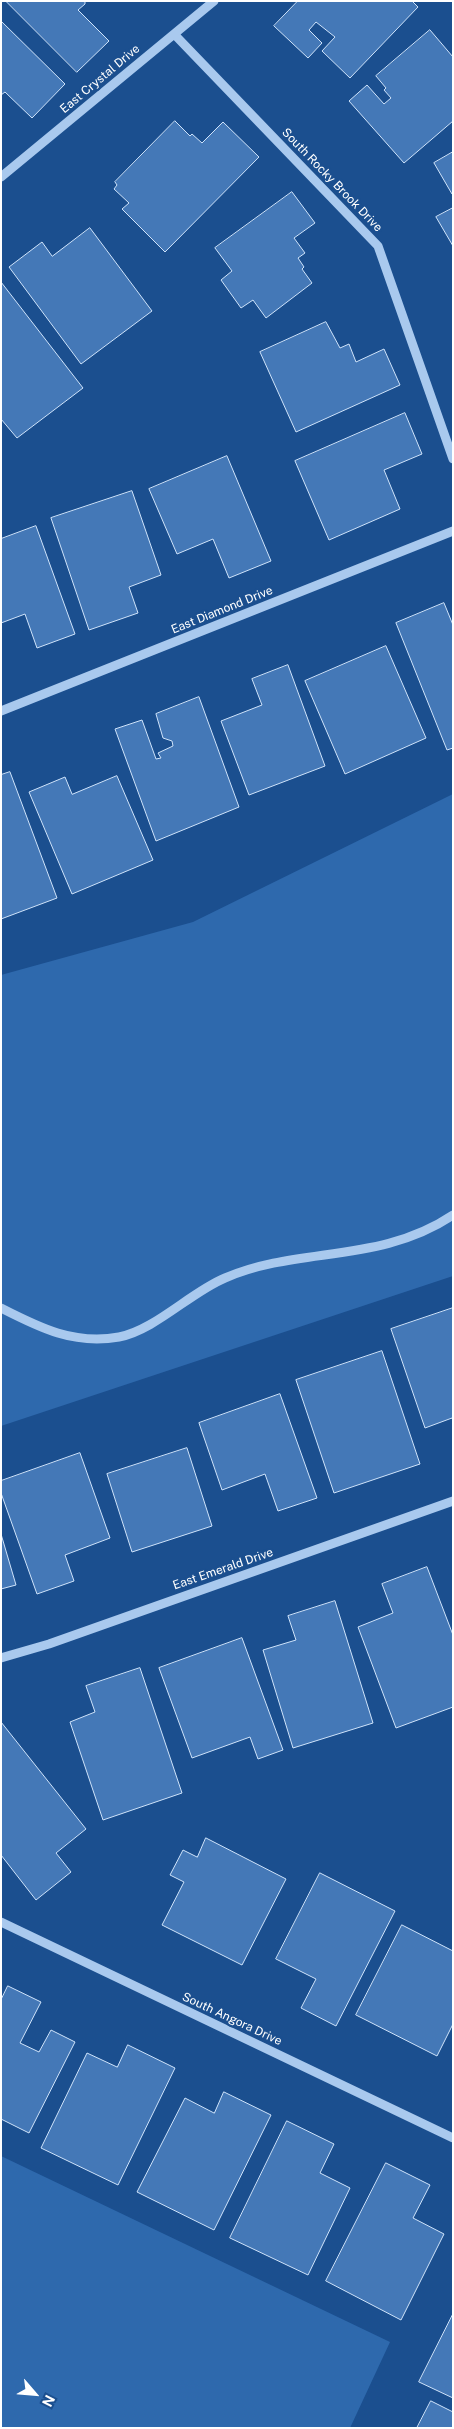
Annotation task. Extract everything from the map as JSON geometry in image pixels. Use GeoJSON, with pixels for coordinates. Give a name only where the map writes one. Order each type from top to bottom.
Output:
{"type":"FeatureCollection","features":[{"type":"Feature","properties":{"kind":"street","name":"East Crystal Drive"},"geometry":{"type":"LineString","coordinates":[[1,177],[214,1]]}},
{"type":"Feature","properties":{"kind":"street","name":"South Rocky Brook Drive"},"geometry":{"type":"LineString","coordinates":[[174,34],[378,246],[453,458]]}},
{"type":"Feature","properties":{"kind":"street","name":"East Diamond Drive"},"geometry":{"type":"LineString","coordinates":[[1,711],[453,531]]}},
{"type":"Feature","properties":{"kind":"street"},"geometry":{"type":"LineString","coordinates":[[1,1308],[38,1327],[80,1340],[121,1337],[158,1320],[225,1278],[275,1263],[346,1254],[397,1242],[434,1228],[453,1215]]}},
{"type":"Feature","properties":{"kind":"street","name":"East Emerald Drive"},"geometry":{"type":"LineString","coordinates":[[1,1658],[49,1644],[453,1502]]}},
{"type":"Feature","properties":{"kind":"street","name":"South Angora Drive"},"geometry":{"type":"LineString","coordinates":[[1,1922],[453,2138]]}},
{"type":"Feature","properties":{"kind":"shaded area"},"geometry":{"type":"Polygon","coordinates":[[[453,794],[453,1276],[1,1426],[1,975],[193,922],[453,794]]]}},
{"type":"Feature","properties":{"kind":"shaded area"},"geometry":{"type":"Polygon","coordinates":[[[1,2156],[390,2342],[350,2428],[1,2428],[1,2156]]]}},
{"type":"Feature","properties":{"kind":"building"},"geometry":{"type":"Polygon","coordinates":[[[6,1],[85,1],[85,4],[78,10],[109,41],[77,72],[6,1]]]}},
{"type":"Feature","properties":{"kind":"building"},"geometry":{"type":"Polygon","coordinates":[[[298,1],[412,1],[418,7],[350,78],[322,51],[335,37],[316,22],[309,30],[322,43],[308,58],[274,26],[298,1]]]}},
{"type":"Feature","properties":{"kind":"building"},"geometry":{"type":"Polygon","coordinates":[[[1,21],[65,84],[32,118],[5,92],[1,95],[1,21]]]}},
{"type":"Feature","properties":{"kind":"building"},"geometry":{"type":"Polygon","coordinates":[[[430,30],[453,57],[453,121],[404,163],[349,101],[367,85],[384,104],[391,98],[384,90],[386,88],[376,76],[430,30]]]}},
{"type":"Feature","properties":{"kind":"building"},"geometry":{"type":"Polygon","coordinates":[[[175,121],[190,136],[192,134],[202,143],[223,122],[259,157],[165,252],[122,209],[129,203],[114,189],[117,185],[115,182],[175,121]]]}},
{"type":"Feature","properties":{"kind":"building"},"geometry":{"type":"Polygon","coordinates":[[[453,152],[453,193],[452,194],[434,163],[453,152]]]}},
{"type":"Feature","properties":{"kind":"building"},"geometry":{"type":"Polygon","coordinates":[[[292,192],[315,223],[294,238],[305,253],[298,258],[304,267],[302,269],[312,283],[266,318],[253,300],[241,308],[221,280],[232,271],[215,248],[292,192]]]}},
{"type":"Feature","properties":{"kind":"building"},"geometry":{"type":"Polygon","coordinates":[[[453,208],[453,246],[436,217],[453,208]]]}},
{"type":"Feature","properties":{"kind":"building"},"geometry":{"type":"Polygon","coordinates":[[[90,228],[152,311],[81,364],[9,267],[42,242],[52,256],[90,228]]]}},
{"type":"Feature","properties":{"kind":"building"},"geometry":{"type":"Polygon","coordinates":[[[1,282],[83,388],[17,438],[1,419],[1,282]]]}},
{"type":"Feature","properties":{"kind":"building"},"geometry":{"type":"Polygon","coordinates":[[[326,322],[340,348],[349,344],[356,362],[384,349],[400,385],[296,432],[260,352],[326,322]]]}},
{"type":"Feature","properties":{"kind":"building"},"geometry":{"type":"Polygon","coordinates":[[[405,413],[422,454],[384,470],[400,509],[329,540],[295,461],[405,413]]]}},
{"type":"Feature","properties":{"kind":"building"},"geometry":{"type":"Polygon","coordinates":[[[227,456],[271,561],[229,578],[213,539],[177,554],[149,489],[227,456]]]}},
{"type":"Feature","properties":{"kind":"building"},"geometry":{"type":"Polygon","coordinates":[[[132,491],[161,575],[129,587],[138,613],[89,630],[51,518],[132,491]]]}},
{"type":"Feature","properties":{"kind":"building"},"geometry":{"type":"Polygon","coordinates":[[[36,526],[75,634],[37,648],[25,614],[1,623],[1,539],[36,526]]]}},
{"type":"Feature","properties":{"kind":"building"},"geometry":{"type":"Polygon","coordinates":[[[444,603],[453,625],[453,748],[447,750],[396,623],[444,603]]]}},
{"type":"Feature","properties":{"kind":"building"},"geometry":{"type":"Polygon","coordinates":[[[386,646],[426,738],[345,774],[305,681],[386,646]]]}},
{"type":"Feature","properties":{"kind":"building"},"geometry":{"type":"Polygon","coordinates":[[[288,665],[325,766],[249,795],[221,721],[262,705],[252,679],[288,665]]]}},
{"type":"Feature","properties":{"kind":"building"},"geometry":{"type":"Polygon","coordinates":[[[199,697],[239,807],[156,841],[115,729],[142,720],[156,759],[161,758],[158,753],[173,746],[172,741],[163,738],[156,714],[199,697]]]}},
{"type":"Feature","properties":{"kind":"building"},"geometry":{"type":"Polygon","coordinates":[[[10,772],[57,898],[1,919],[1,775],[10,772]]]}},
{"type":"Feature","properties":{"kind":"building"},"geometry":{"type":"Polygon","coordinates":[[[117,776],[153,860],[72,894],[29,792],[65,777],[72,794],[117,776]]]}},
{"type":"Feature","properties":{"kind":"building"},"geometry":{"type":"Polygon","coordinates":[[[453,1308],[453,1421],[452,1418],[425,1428],[391,1329],[453,1308]]]}},
{"type":"Feature","properties":{"kind":"building"},"geometry":{"type":"Polygon","coordinates":[[[382,1351],[420,1464],[334,1493],[296,1380],[382,1351]]]}},
{"type":"Feature","properties":{"kind":"building"},"geometry":{"type":"Polygon","coordinates":[[[280,1394],[317,1498],[278,1511],[265,1474],[222,1490],[199,1423],[280,1394]]]}},
{"type":"Feature","properties":{"kind":"building"},"geometry":{"type":"Polygon","coordinates":[[[187,1448],[212,1526],[132,1552],[107,1474],[187,1448]]]}},
{"type":"Feature","properties":{"kind":"building"},"geometry":{"type":"Polygon","coordinates":[[[80,1453],[110,1538],[65,1555],[74,1581],[37,1594],[1,1493],[1,1481],[80,1453]]]}},
{"type":"Feature","properties":{"kind":"building"},"geometry":{"type":"Polygon","coordinates":[[[1,1534],[16,1585],[1,1589],[1,1534]]]}},
{"type":"Feature","properties":{"kind":"building"},"geometry":{"type":"Polygon","coordinates":[[[427,1567],[453,1635],[453,1707],[396,1728],[358,1627],[393,1613],[382,1584],[427,1567]]]}},
{"type":"Feature","properties":{"kind":"building"},"geometry":{"type":"Polygon","coordinates":[[[335,1601],[373,1723],[293,1748],[263,1650],[296,1640],[288,1616],[335,1601]]]}},
{"type":"Feature","properties":{"kind":"building"},"geometry":{"type":"Polygon","coordinates":[[[242,1638],[283,1750],[258,1759],[250,1737],[192,1758],[159,1668],[242,1638]]]}},
{"type":"Feature","properties":{"kind":"building"},"geometry":{"type":"Polygon","coordinates":[[[140,1668],[182,1793],[103,1820],[70,1722],[95,1712],[86,1686],[140,1668]]]}},
{"type":"Feature","properties":{"kind":"building"},"geometry":{"type":"Polygon","coordinates":[[[1,1722],[86,1829],[56,1853],[71,1872],[36,1900],[1,1855],[1,1722]]]}},
{"type":"Feature","properties":{"kind":"building"},"geometry":{"type":"Polygon","coordinates":[[[206,1838],[286,1879],[242,1965],[162,1925],[184,1882],[170,1875],[183,1850],[197,1857],[206,1838]]]}},
{"type":"Feature","properties":{"kind":"building"},"geometry":{"type":"Polygon","coordinates":[[[320,1873],[395,1911],[336,2026],[301,2008],[316,1979],[276,1959],[320,1873]]]}},
{"type":"Feature","properties":{"kind":"building"},"geometry":{"type":"Polygon","coordinates":[[[402,1925],[453,1951],[453,2024],[437,2056],[356,2015],[402,1925]]]}},
{"type":"Feature","properties":{"kind":"building"},"geometry":{"type":"Polygon","coordinates":[[[8,1986],[41,2002],[20,2043],[39,2052],[51,2030],[75,2042],[29,2133],[1,2119],[1,2000],[8,1986]]]}},
{"type":"Feature","properties":{"kind":"building"},"geometry":{"type":"Polygon","coordinates":[[[128,2045],[175,2068],[118,2185],[41,2148],[87,2053],[117,2067],[128,2045]]]}},
{"type":"Feature","properties":{"kind":"building"},"geometry":{"type":"Polygon","coordinates":[[[224,2092],[271,2115],[214,2230],[137,2192],[185,2098],[214,2113],[224,2092]]]}},
{"type":"Feature","properties":{"kind":"building"},"geometry":{"type":"Polygon","coordinates":[[[287,2121],[334,2144],[320,2173],[350,2188],[308,2275],[230,2238],[287,2121]]]}},
{"type":"Feature","properties":{"kind":"building"},"geometry":{"type":"Polygon","coordinates":[[[386,2163],[430,2185],[413,2218],[444,2234],[401,2320],[326,2281],[386,2163]]]}},
{"type":"Feature","properties":{"kind":"building"},"geometry":{"type":"Polygon","coordinates":[[[453,2314],[453,2398],[419,2382],[453,2314]]]}},
{"type":"Feature","properties":{"kind":"building"},"geometry":{"type":"Polygon","coordinates":[[[431,2401],[453,2412],[453,2428],[417,2428],[431,2401]]]}}]}
